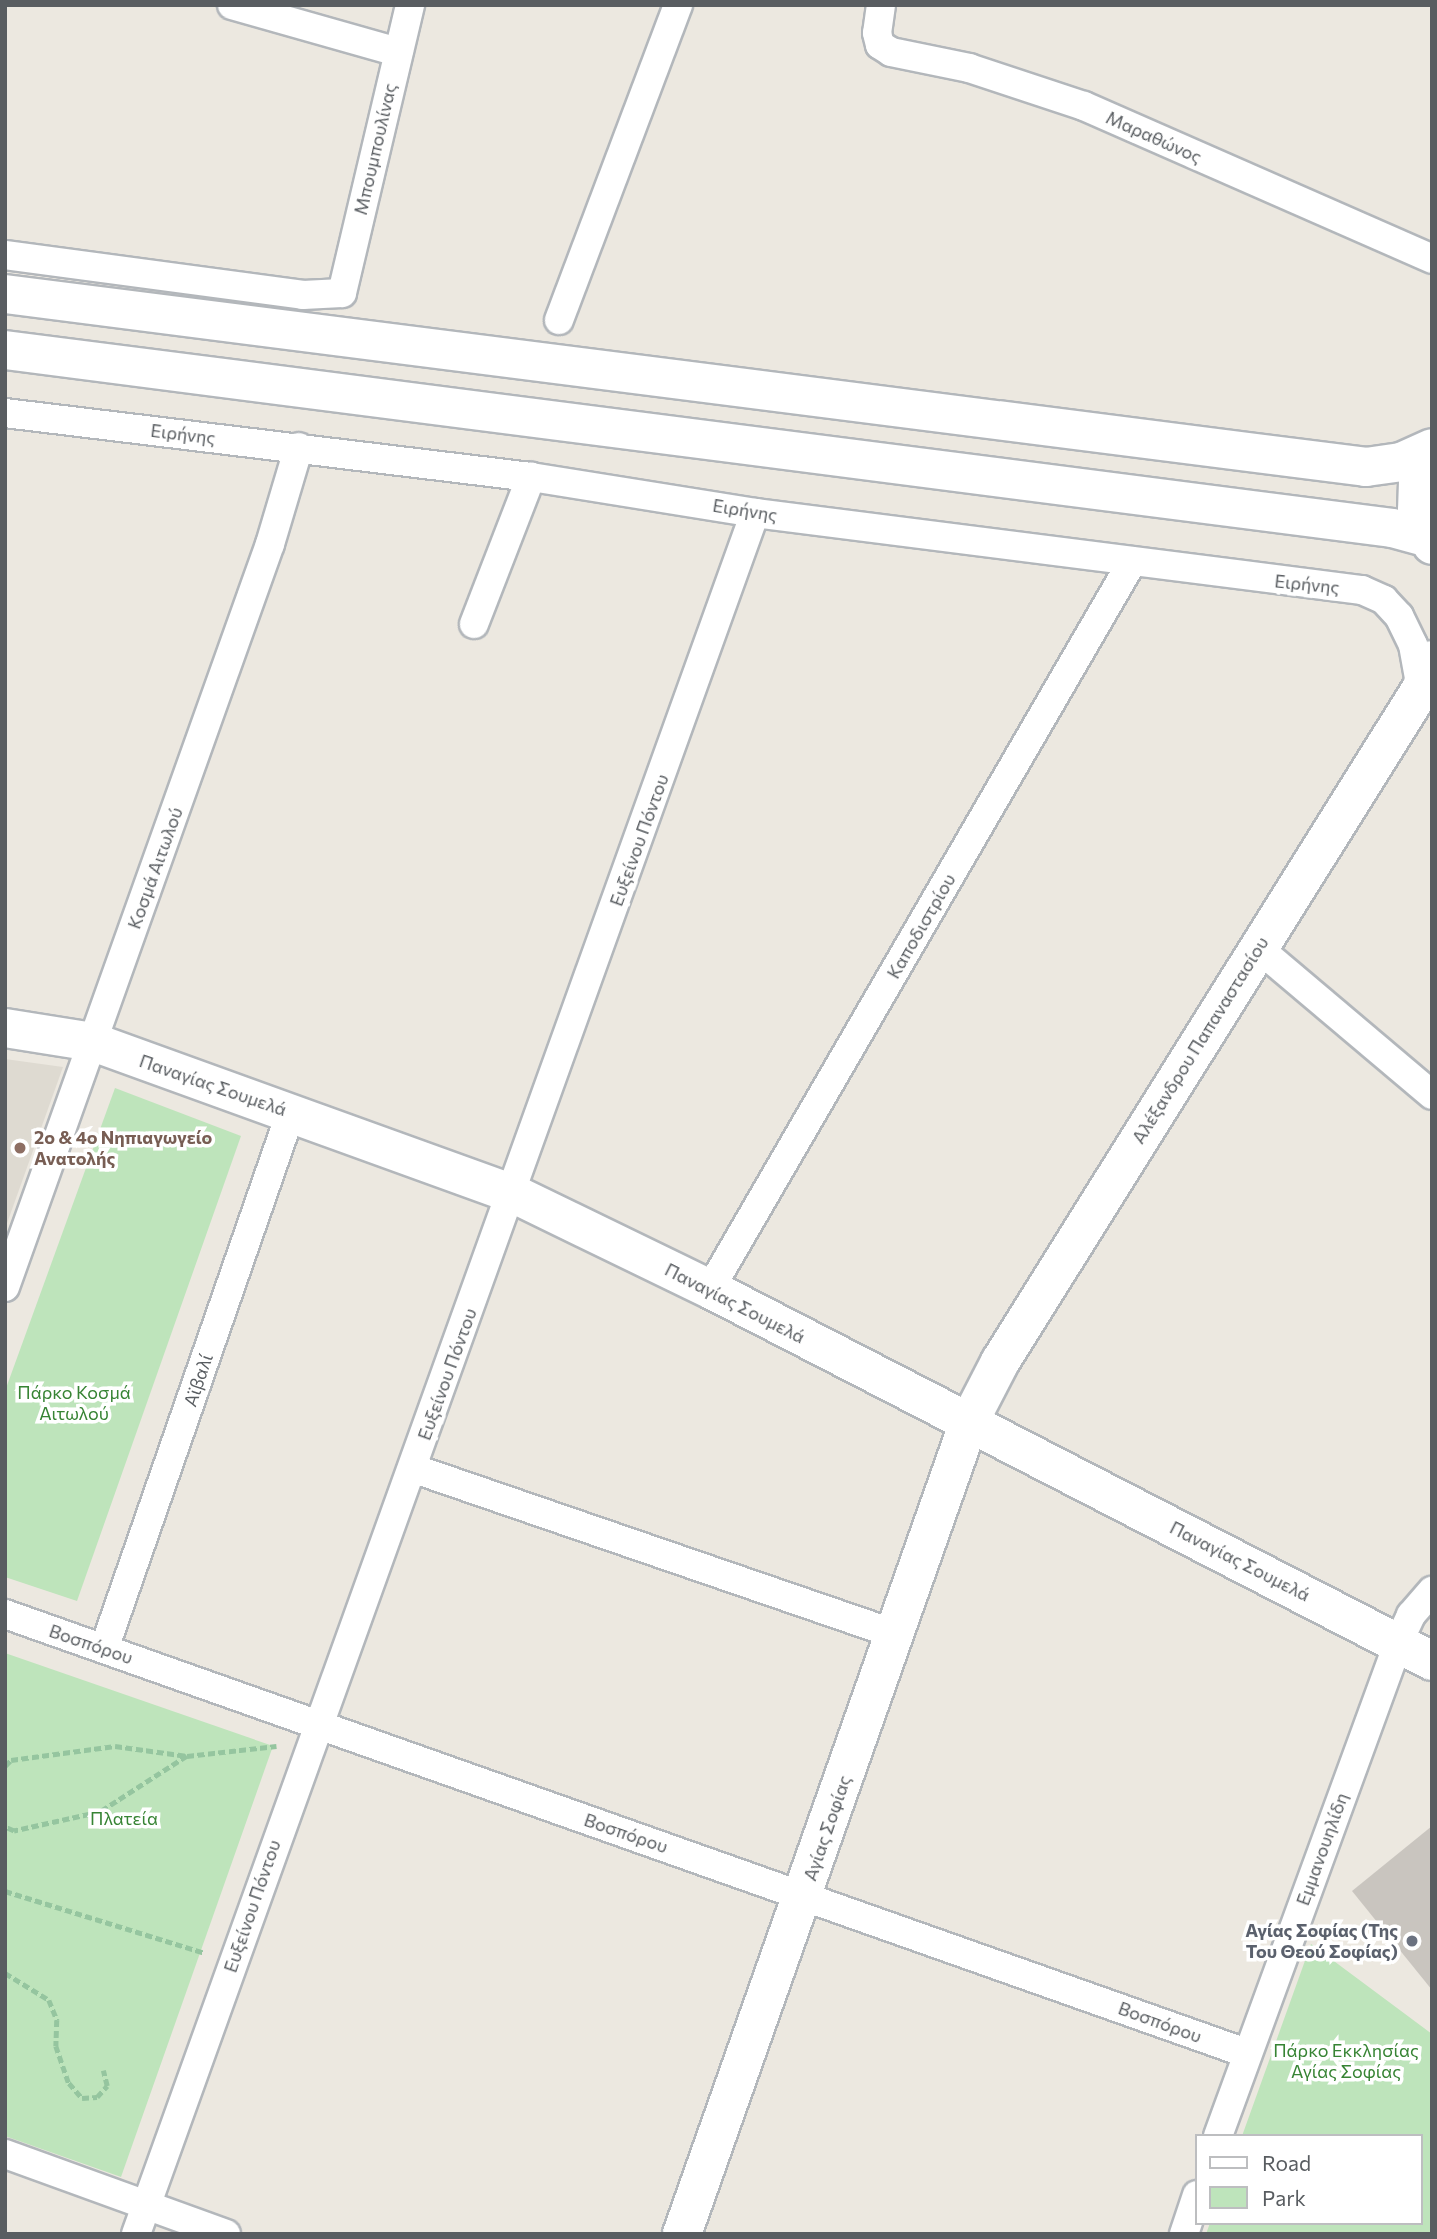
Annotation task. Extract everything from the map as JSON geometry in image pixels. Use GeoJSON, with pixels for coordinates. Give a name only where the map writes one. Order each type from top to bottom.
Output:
{"type":"FeatureCollection","features":[{"type":"Feature","properties":{"kind":"street"},"geometry":{"type":"LineString","coordinates":[[232,5],[398,52]]}},
{"type":"Feature","properties":{"kind":"street","name":"Μπουμπουλίνας"},"geometry":{"type":"LineString","coordinates":[[5,255],[303,295],[342,293],[410,5]]}},
{"type":"Feature","properties":{"kind":"street"},"geometry":{"type":"LineString","coordinates":[[559,320],[678,5]]}},
{"type":"Feature","properties":{"kind":"street","name":"Μαραθώνος"},"geometry":{"type":"LineString","coordinates":[[881,5],[877,33],[880,45],[891,52],[969,68],[1084,106],[1432,259]]}},
{"type":"Feature","properties":{"kind":"street"},"geometry":{"type":"LineString","coordinates":[[5,294],[1366,467],[1401,462],[1432,450]]}},
{"type":"Feature","properties":{"kind":"street"},"geometry":{"type":"LineString","coordinates":[[5,350],[1392,527],[1429,541]]}},
{"type":"Feature","properties":{"kind":"street","name":"Ειρήνης"},"geometry":{"type":"LineString","coordinates":[[5,413],[531,477],[755,513],[1362,590],[1384,600],[1399,617],[1428,676]]}},
{"type":"Feature","properties":{"kind":"street","name":"Κοσμά Αιτωλού"},"geometry":{"type":"LineString","coordinates":[[5,1287],[270,544],[299,447]]}},
{"type":"Feature","properties":{"kind":"street"},"geometry":{"type":"LineString","coordinates":[[1429,541],[1417,510],[1418,482],[1432,450]]}},
{"type":"Feature","properties":{"kind":"street"},"geometry":{"type":"LineString","coordinates":[[474,624],[531,477]]}},
{"type":"Feature","properties":{"kind":"street","name":"Ευξείνου Πόντου"},"geometry":{"type":"LineString","coordinates":[[136,2234],[314,1733],[514,1194],[755,513]]}},
{"type":"Feature","properties":{"kind":"street","name":"Καποδιστρίου"},"geometry":{"type":"LineString","coordinates":[[710,1289],[1132,562]]}},
{"type":"Feature","properties":{"kind":"street","name":"Αλέξανδρου Παπαναστασίου"},"geometry":{"type":"LineString","coordinates":[[969,1422],[1000,1362],[1428,676]]}},
{"type":"Feature","properties":{"kind":"street"},"geometry":{"type":"LineString","coordinates":[[1257,947],[1432,1095]]}},
{"type":"Feature","properties":{"kind":"street","name":"Παναγίας Σουμελά"},"geometry":{"type":"LineString","coordinates":[[5,1028],[93,1042],[514,1194],[710,1289],[1432,1661]]}},
{"type":"Feature","properties":{"kind":"street","name":"Αϊβαλί"},"geometry":{"type":"LineString","coordinates":[[104,1648],[291,1112]]}},
{"type":"Feature","properties":{"kind":"street","name":"Αγίας Σοφίας"},"geometry":{"type":"LineString","coordinates":[[682,2234],[969,1422]]}},
{"type":"Feature","properties":{"kind":"street"},"geometry":{"type":"LineString","coordinates":[[412,1468],[895,1634]]}},
{"type":"Feature","properties":{"kind":"street","name":"Εμμανουηλίδη"},"geometry":{"type":"LineString","coordinates":[[1219,2134],[1398,1642],[1411,1615],[1432,1591]]}},
{"type":"Feature","properties":{"kind":"street","name":"Βοσπόρου"},"geometry":{"type":"LineString","coordinates":[[5,1614],[104,1648],[314,1733],[803,1896],[1247,2053]]}},
{"type":"Feature","properties":{"kind":"street"},"geometry":{"type":"LineString","coordinates":[[5,2154],[226,2234]]}},
{"type":"Feature","properties":{"kind":"street"},"geometry":{"type":"LineString","coordinates":[[1184,2234],[1196,2198]]}},
{"type":"Feature","properties":{"kind":"path"},"geometry":{"type":"LineString","coordinates":[[5,1766],[11,1760],[115,1746],[187,1756],[314,1733]]}},
{"type":"Feature","properties":{"kind":"path"},"geometry":{"type":"LineString","coordinates":[[5,1827],[14,1831],[100,1812],[187,1756]]}},
{"type":"Feature","properties":{"kind":"path"},"geometry":{"type":"LineString","coordinates":[[5,1891],[233,1962]]}},
{"type":"Feature","properties":{"kind":"path"},"geometry":{"type":"LineString","coordinates":[[5,1973],[49,2000],[57,2020],[56,2046],[69,2084],[82,2098],[97,2097],[107,2086],[103,2070]]}},
{"type":"Feature","properties":{"kind":"shaded area","name":"2ο & 4ο Νηπιαγωγείο Ανατολής"},"geometry":{"type":"Polygon","coordinates":[[[5,1059],[63,1067],[5,1229],[5,1059]]]}},
{"type":"Feature","properties":{"kind":"green space","name":"Πάρκο Κοσμά Αιτωλού"},"geometry":{"type":"Polygon","coordinates":[[[115,1088],[241,1136],[77,1601],[5,1577],[5,1391],[115,1088]]]}},
{"type":"Feature","properties":{"kind":"green space","name":"Πλατεία"},"geometry":{"type":"Polygon","coordinates":[[[5,1653],[273,1746],[121,2177],[5,2136],[5,1653]]]}},
{"type":"Feature","properties":{"kind":"green space","name":"Πάρκο Εκκλησίας Αγίας Σοφίας"},"geometry":{"type":"Polygon","coordinates":[[[1311,1944],[1432,2034],[1432,2234],[1206,2234],[1209,2225],[1423,2225],[1423,2134],[1243,2134],[1311,1944]]]}},
{"type":"Feature","properties":{"kind":"building","name":"Αγίας Σοφίας (Της Του Θεού Σοφίας)"},"geometry":{"type":"Polygon","coordinates":[[[1432,1826],[1432,1990],[1352,1891],[1432,1826]]]}},
{"type":"Feature","properties":{"kind":"place","name":"2ο & 4ο Νηπιαγωγείο Ανατολής"},"geometry":{"type":"Point","coordinates":[20,1148]}},
{"type":"Feature","properties":{"kind":"place","name":"Αγίας Σοφίας (Της Του Θεού Σοφίας)"},"geometry":{"type":"Point","coordinates":[1412,1941]}}]}
